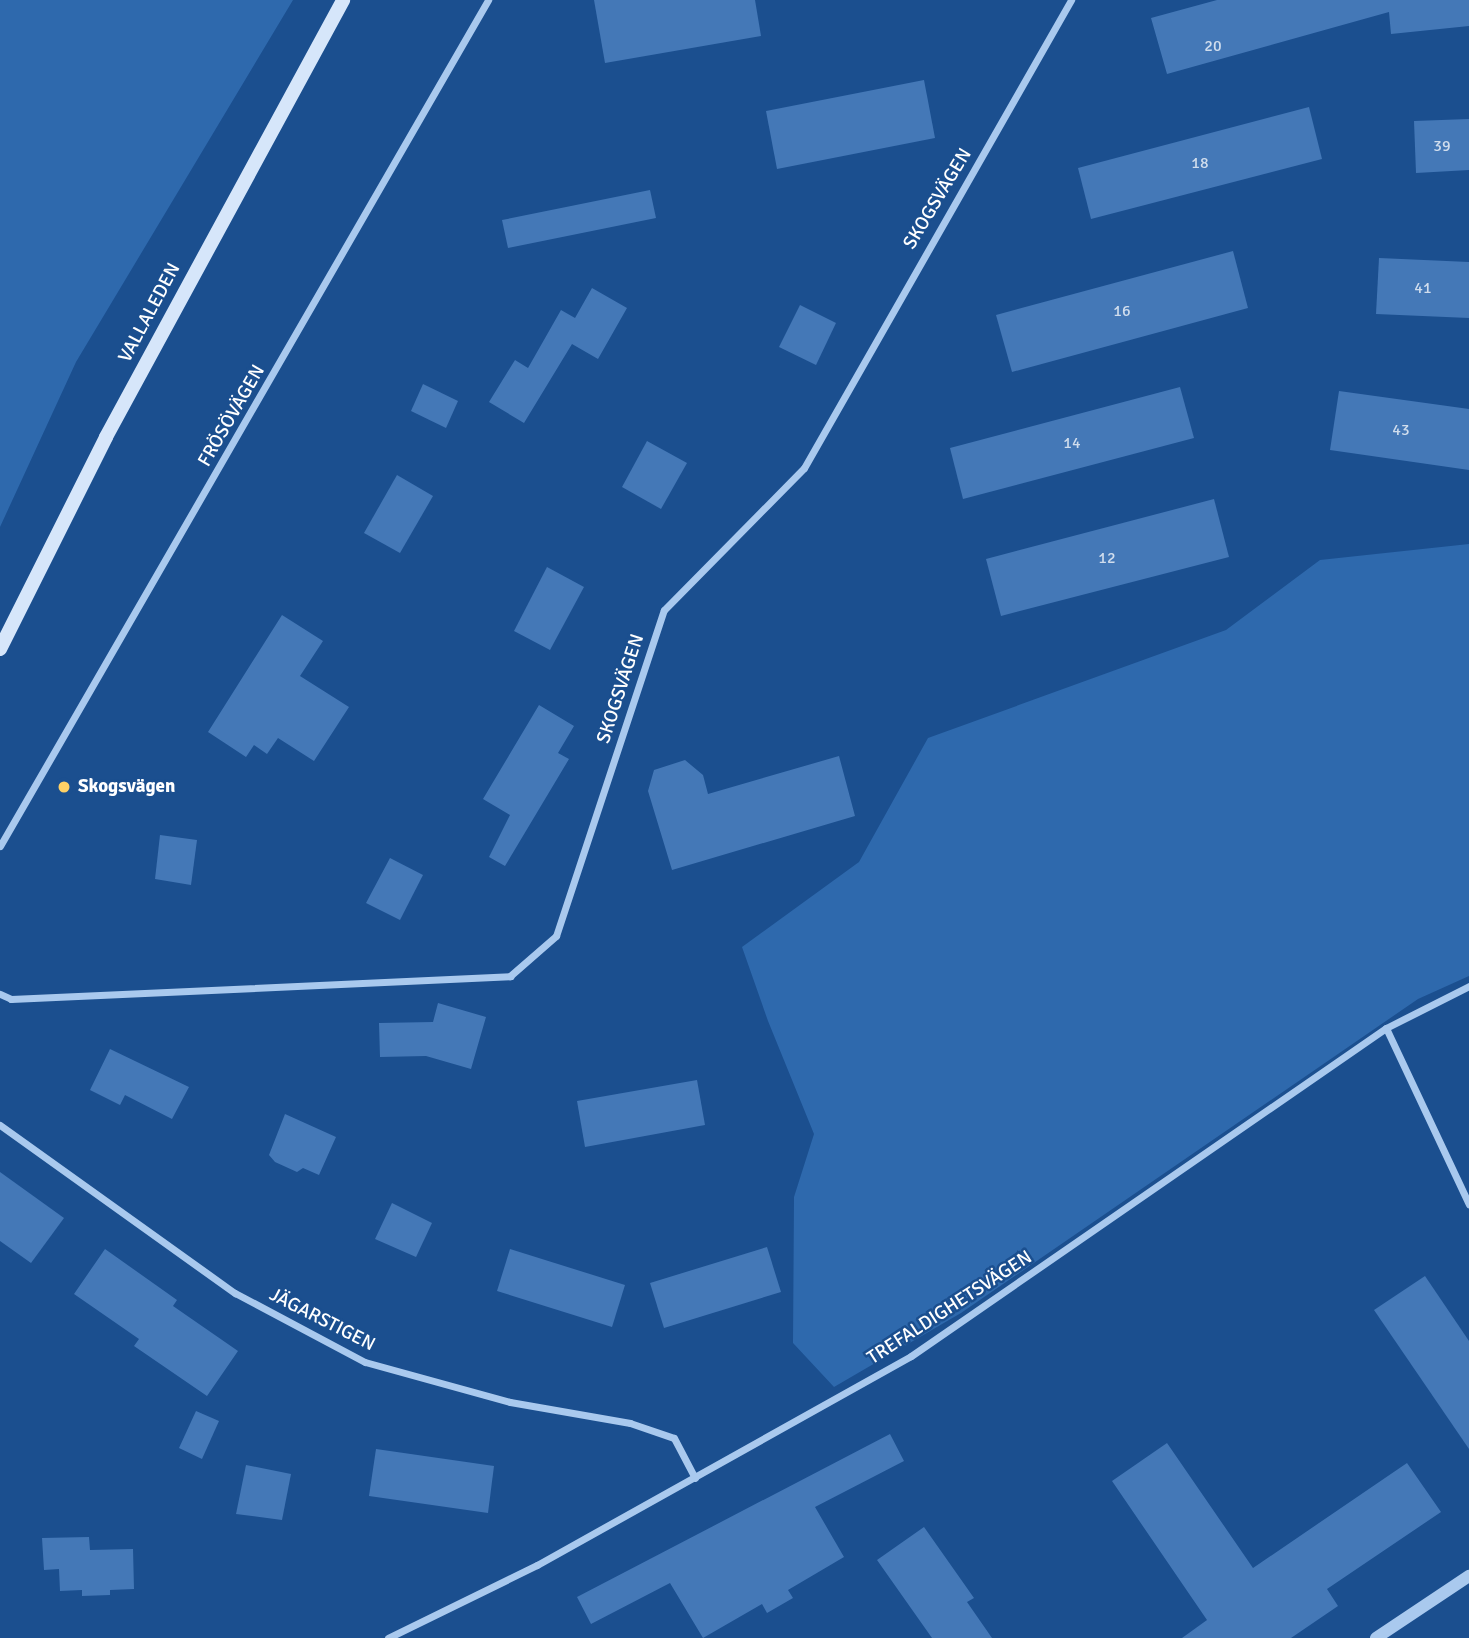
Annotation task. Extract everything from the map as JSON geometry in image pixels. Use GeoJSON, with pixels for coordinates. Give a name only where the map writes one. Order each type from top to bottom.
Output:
{"type":"FeatureCollection","features":[{"type":"Feature","properties":{"kind":"main road","name":"VALLALEDEN"},"geometry":{"type":"LineString","coordinates":[[0,649],[112,425],[343,0]]}},
{"type":"Feature","properties":{"kind":"street","name":"FRÖSÖVÄGEN"},"geometry":{"type":"LineString","coordinates":[[0,846],[488,0]]}},
{"type":"Feature","properties":{"kind":"street","name":"SKOGSVÄGEN"},"geometry":{"type":"LineString","coordinates":[[0,994],[11,999],[510,976],[556,936],[664,610],[804,468],[1071,0]]}},
{"type":"Feature","properties":{"kind":"street","name":"TREFALDIGHETSVÄGEN"},"geometry":{"type":"LineString","coordinates":[[388,1638],[537,1565],[911,1356],[1386,1028],[1469,986]]}},
{"type":"Feature","properties":{"kind":"street"},"geometry":{"type":"LineString","coordinates":[[1386,1028],[1469,1204]]}},
{"type":"Feature","properties":{"kind":"street","name":"JÄGARSTIGEN"},"geometry":{"type":"LineString","coordinates":[[0,1125],[235,1293],[365,1362],[509,1402],[630,1423],[674,1438],[695,1478]]}},
{"type":"Feature","properties":{"kind":"street"},"geometry":{"type":"LineString","coordinates":[[1376,1638],[1469,1576]]}},
{"type":"Feature","properties":{"kind":"shaded area"},"geometry":{"type":"Polygon","coordinates":[[[0,0],[293,0],[76,362],[0,527],[0,0]]]}},
{"type":"Feature","properties":{"kind":"shaded area"},"geometry":{"type":"Polygon","coordinates":[[[1469,544],[1469,976],[1418,999],[961,1313],[834,1387],[793,1343],[794,1197],[814,1134],[768,1021],[742,947],[859,862],[928,738],[1226,630],[1320,560],[1469,544]]]}},
{"type":"Feature","properties":{"kind":"building"},"geometry":{"type":"Polygon","coordinates":[[[594,0],[755,0],[761,36],[605,63],[594,0]]]}},
{"type":"Feature","properties":{"kind":"building"},"geometry":{"type":"Polygon","coordinates":[[[1217,0],[1469,0],[1469,26],[1391,34],[1389,12],[1167,74],[1151,18],[1217,0]]]}},
{"type":"Feature","properties":{"kind":"building"},"geometry":{"type":"Polygon","coordinates":[[[924,80],[935,138],[777,169],[766,111],[924,80]]]}},
{"type":"Feature","properties":{"kind":"building"},"geometry":{"type":"Polygon","coordinates":[[[1309,107],[1322,159],[1091,219],[1078,168],[1309,107]]]}},
{"type":"Feature","properties":{"kind":"building"},"geometry":{"type":"Polygon","coordinates":[[[1469,119],[1469,170],[1416,173],[1414,121],[1469,119]]]}},
{"type":"Feature","properties":{"kind":"building"},"geometry":{"type":"Polygon","coordinates":[[[650,190],[656,218],[508,248],[502,220],[650,190]]]}},
{"type":"Feature","properties":{"kind":"building"},"geometry":{"type":"Polygon","coordinates":[[[1233,251],[1248,308],[1012,372],[996,315],[1233,251]]]}},
{"type":"Feature","properties":{"kind":"building"},"geometry":{"type":"Polygon","coordinates":[[[1379,258],[1469,262],[1469,318],[1376,314],[1379,258]]]}},
{"type":"Feature","properties":{"kind":"building"},"geometry":{"type":"Polygon","coordinates":[[[592,288],[627,308],[598,359],[572,344],[524,423],[489,402],[515,360],[528,368],[561,310],[575,318],[592,288]]]}},
{"type":"Feature","properties":{"kind":"building"},"geometry":{"type":"Polygon","coordinates":[[[800,305],[836,323],[816,365],[779,347],[800,305]]]}},
{"type":"Feature","properties":{"kind":"building"},"geometry":{"type":"Polygon","coordinates":[[[423,384],[458,401],[446,428],[411,411],[423,384]]]}},
{"type":"Feature","properties":{"kind":"building"},"geometry":{"type":"Polygon","coordinates":[[[1180,387],[1194,438],[963,499],[950,448],[1180,387]]]}},
{"type":"Feature","properties":{"kind":"building"},"geometry":{"type":"Polygon","coordinates":[[[1339,391],[1469,409],[1469,470],[1330,450],[1339,391]]]}},
{"type":"Feature","properties":{"kind":"building"},"geometry":{"type":"Polygon","coordinates":[[[647,441],[687,463],[661,509],[622,487],[647,441]]]}},
{"type":"Feature","properties":{"kind":"building"},"geometry":{"type":"Polygon","coordinates":[[[397,475],[433,496],[400,553],[364,533],[397,475]]]}},
{"type":"Feature","properties":{"kind":"building"},"geometry":{"type":"Polygon","coordinates":[[[1214,499],[1229,557],[1001,616],[986,559],[1214,499]]]}},
{"type":"Feature","properties":{"kind":"building"},"geometry":{"type":"Polygon","coordinates":[[[547,567],[584,587],[550,650],[514,631],[547,567]]]}},
{"type":"Feature","properties":{"kind":"building"},"geometry":{"type":"Polygon","coordinates":[[[282,615],[323,641],[300,676],[349,707],[314,761],[278,738],[267,754],[254,745],[246,757],[208,732],[282,615]]]}},
{"type":"Feature","properties":{"kind":"building"},"geometry":{"type":"Polygon","coordinates":[[[539,705],[574,726],[558,753],[569,759],[505,866],[489,857],[510,815],[483,799],[539,705]]]}},
{"type":"Feature","properties":{"kind":"building"},"geometry":{"type":"Polygon","coordinates":[[[839,756],[855,816],[672,870],[648,791],[654,770],[685,760],[703,775],[708,794],[839,756]]]}},
{"type":"Feature","properties":{"kind":"building"},"geometry":{"type":"Polygon","coordinates":[[[160,835],[197,840],[191,885],[155,879],[160,835]]]}},
{"type":"Feature","properties":{"kind":"building"},"geometry":{"type":"Polygon","coordinates":[[[390,858],[423,875],[400,920],[366,903],[390,858]]]}},
{"type":"Feature","properties":{"kind":"building"},"geometry":{"type":"Polygon","coordinates":[[[438,1003],[486,1017],[471,1069],[426,1056],[380,1057],[379,1023],[433,1022],[438,1003]]]}},
{"type":"Feature","properties":{"kind":"building"},"geometry":{"type":"Polygon","coordinates":[[[110,1049],[189,1087],[172,1119],[125,1095],[120,1105],[90,1090],[110,1049]]]}},
{"type":"Feature","properties":{"kind":"building"},"geometry":{"type":"Polygon","coordinates":[[[697,1080],[705,1125],[585,1147],[577,1101],[697,1080]]]}},
{"type":"Feature","properties":{"kind":"building"},"geometry":{"type":"Polygon","coordinates":[[[285,1114],[336,1137],[319,1175],[303,1168],[297,1172],[275,1162],[269,1155],[285,1114]]]}},
{"type":"Feature","properties":{"kind":"building"},"geometry":{"type":"Polygon","coordinates":[[[0,1172],[64,1218],[31,1263],[0,1241],[0,1172]]]}},
{"type":"Feature","properties":{"kind":"building"},"geometry":{"type":"Polygon","coordinates":[[[392,1203],[432,1223],[416,1257],[375,1239],[392,1203]]]}},
{"type":"Feature","properties":{"kind":"building"},"geometry":{"type":"Polygon","coordinates":[[[767,1247],[781,1292],[664,1328],[650,1283],[767,1247]]]}},
{"type":"Feature","properties":{"kind":"building"},"geometry":{"type":"Polygon","coordinates":[[[105,1249],[177,1300],[173,1306],[238,1351],[207,1396],[134,1346],[139,1339],[74,1294],[105,1249]]]}},
{"type":"Feature","properties":{"kind":"building"},"geometry":{"type":"Polygon","coordinates":[[[510,1249],[625,1285],[612,1327],[497,1291],[510,1249]]]}},
{"type":"Feature","properties":{"kind":"building"},"geometry":{"type":"Polygon","coordinates":[[[1425,1276],[1469,1341],[1469,1449],[1374,1310],[1425,1276]]]}},
{"type":"Feature","properties":{"kind":"building"},"geometry":{"type":"Polygon","coordinates":[[[196,1411],[219,1421],[202,1459],[179,1448],[196,1411]]]}},
{"type":"Feature","properties":{"kind":"building"},"geometry":{"type":"Polygon","coordinates":[[[890,1434],[904,1461],[815,1507],[844,1557],[788,1590],[793,1598],[767,1613],[762,1604],[703,1638],[670,1583],[591,1624],[577,1597],[890,1434]]]}},
{"type":"Feature","properties":{"kind":"building"},"geometry":{"type":"Polygon","coordinates":[[[1167,1443],[1253,1568],[1407,1463],[1441,1512],[1327,1589],[1338,1606],[1291,1638],[1182,1638],[1207,1620],[1112,1481],[1167,1443]]]}},
{"type":"Feature","properties":{"kind":"building"},"geometry":{"type":"Polygon","coordinates":[[[376,1449],[494,1466],[488,1513],[369,1496],[376,1449]]]}},
{"type":"Feature","properties":{"kind":"building"},"geometry":{"type":"Polygon","coordinates":[[[246,1465],[291,1474],[282,1520],[236,1514],[246,1465]]]}},
{"type":"Feature","properties":{"kind":"building"},"geometry":{"type":"Polygon","coordinates":[[[924,1527],[974,1598],[967,1602],[992,1638],[932,1638],[877,1560],[924,1527]]]}},
{"type":"Feature","properties":{"kind":"building"},"geometry":{"type":"Polygon","coordinates":[[[89,1537],[90,1550],[133,1549],[134,1589],[110,1590],[110,1595],[82,1596],[82,1590],[60,1591],[59,1569],[44,1570],[42,1538],[89,1537]]]}},
{"type":"Feature","properties":{"kind":"place","name":"Skogsvägen"},"geometry":{"type":"Point","coordinates":[64,787]}}]}
